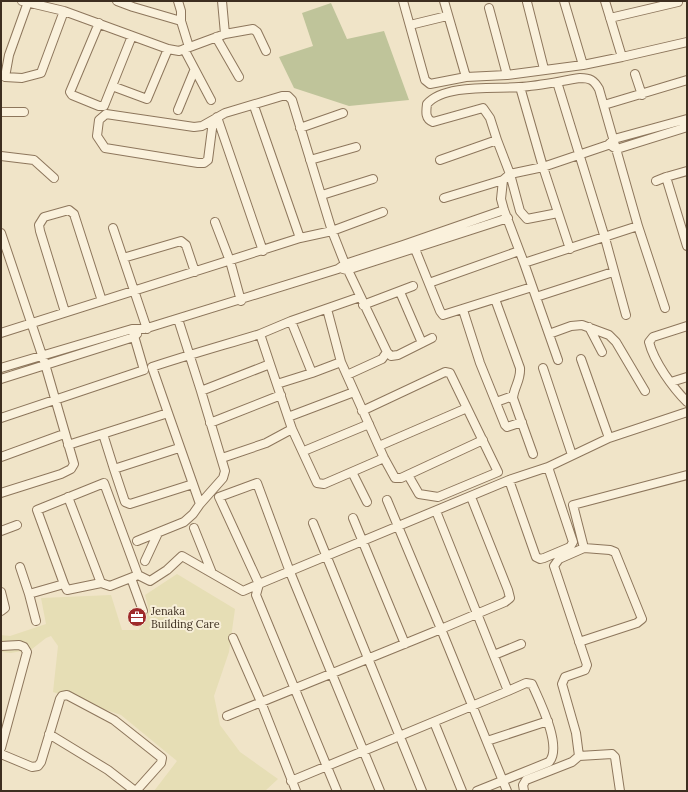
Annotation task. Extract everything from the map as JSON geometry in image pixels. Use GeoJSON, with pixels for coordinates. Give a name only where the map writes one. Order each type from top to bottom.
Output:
{"type":"FeatureCollection","features":[{"type":"Feature","properties":{"kind":"street"},"geometry":{"type":"LineString","coordinates":[[117,1],[132,4],[181,21]]}},
{"type":"Feature","properties":{"kind":"street"},"geometry":{"type":"LineString","coordinates":[[178,1],[187,48],[194,71],[211,100]]}},
{"type":"Feature","properties":{"kind":"street"},"geometry":{"type":"LineString","coordinates":[[222,1],[225,34]]}},
{"type":"Feature","properties":{"kind":"street"},"geometry":{"type":"LineString","coordinates":[[403,1],[426,82],[432,84],[466,77],[507,76],[544,69],[583,65],[687,42]]}},
{"type":"Feature","properties":{"kind":"street"},"geometry":{"type":"LineString","coordinates":[[444,1],[447,16],[466,77]]}},
{"type":"Feature","properties":{"kind":"street"},"geometry":{"type":"LineString","coordinates":[[564,1],[583,65]]}},
{"type":"Feature","properties":{"kind":"street"},"geometry":{"type":"LineString","coordinates":[[605,1],[622,57]]}},
{"type":"Feature","properties":{"kind":"street"},"geometry":{"type":"LineString","coordinates":[[64,11],[41,73],[22,78],[3,77],[25,2],[64,11],[168,50],[179,50],[225,34],[253,29],[257,32],[266,51]]}},
{"type":"Feature","properties":{"kind":"street"},"geometry":{"type":"LineString","coordinates":[[527,2],[544,69]]}},
{"type":"Feature","properties":{"kind":"street"},"geometry":{"type":"LineString","coordinates":[[610,18],[678,2]]}},
{"type":"Feature","properties":{"kind":"street"},"geometry":{"type":"LineString","coordinates":[[489,8],[507,76]]}},
{"type":"Feature","properties":{"kind":"street"},"geometry":{"type":"LineString","coordinates":[[410,25],[447,16]]}},
{"type":"Feature","properties":{"kind":"street"},"geometry":{"type":"LineString","coordinates":[[99,23],[70,92],[72,95],[99,106],[104,106],[132,36]]}},
{"type":"Feature","properties":{"kind":"street"},"geometry":{"type":"LineString","coordinates":[[216,37],[239,77]]}},
{"type":"Feature","properties":{"kind":"street"},"geometry":{"type":"LineString","coordinates":[[112,86],[147,99],[168,50]]}},
{"type":"Feature","properties":{"kind":"street"},"geometry":{"type":"LineString","coordinates":[[178,110],[194,71]]}},
{"type":"Feature","properties":{"kind":"street"},"geometry":{"type":"LineString","coordinates":[[635,74],[642,95]]}},
{"type":"Feature","properties":{"kind":"street"},"geometry":{"type":"LineString","coordinates":[[558,213],[527,219],[523,217],[510,174],[490,118],[483,108],[433,122],[428,120],[426,116],[427,104],[434,99],[457,90],[520,87],[580,78],[590,79],[599,89],[604,105],[611,142],[617,149],[638,226],[665,308]]}},
{"type":"Feature","properties":{"kind":"street"},"geometry":{"type":"LineString","coordinates":[[604,105],[642,95],[687,80]]}},
{"type":"Feature","properties":{"kind":"street"},"geometry":{"type":"LineString","coordinates":[[558,82],[605,238],[626,315]]}},
{"type":"Feature","properties":{"kind":"street"},"geometry":{"type":"LineString","coordinates":[[520,87],[543,167],[570,249]]}},
{"type":"Feature","properties":{"kind":"street"},"geometry":{"type":"LineString","coordinates":[[215,119],[208,160],[204,163],[198,164],[105,148],[98,136],[99,120],[106,114],[194,127],[215,119],[282,96],[288,96],[292,100],[343,268],[362,301],[387,352],[391,356],[398,355],[432,338]]}},
{"type":"Feature","properties":{"kind":"street"},"geometry":{"type":"LineString","coordinates":[[254,106],[300,238]]}},
{"type":"Feature","properties":{"kind":"street"},"geometry":{"type":"LineString","coordinates":[[1,112],[24,112]]}},
{"type":"Feature","properties":{"kind":"street"},"geometry":{"type":"LineString","coordinates":[[300,128],[342,113]]}},
{"type":"Feature","properties":{"kind":"street"},"geometry":{"type":"LineString","coordinates":[[215,119],[264,251]]}},
{"type":"Feature","properties":{"kind":"street"},"geometry":{"type":"LineString","coordinates":[[444,198],[503,180],[510,174],[543,167],[611,142],[687,122]]}},
{"type":"Feature","properties":{"kind":"street"},"geometry":{"type":"LineString","coordinates":[[617,149],[687,122]]}},
{"type":"Feature","properties":{"kind":"street"},"geometry":{"type":"LineString","coordinates":[[440,160],[497,140]]}},
{"type":"Feature","properties":{"kind":"street"},"geometry":{"type":"LineString","coordinates":[[310,160],[356,147]]}},
{"type":"Feature","properties":{"kind":"street"},"geometry":{"type":"LineString","coordinates":[[1,156],[34,160],[54,178]]}},
{"type":"Feature","properties":{"kind":"street"},"geometry":{"type":"LineString","coordinates":[[656,181],[687,171]]}},
{"type":"Feature","properties":{"kind":"street"},"geometry":{"type":"LineString","coordinates":[[666,177],[687,245]]}},
{"type":"Feature","properties":{"kind":"street"},"geometry":{"type":"LineString","coordinates":[[322,195],[373,179]]}},
{"type":"Feature","properties":{"kind":"street"},"geometry":{"type":"LineString","coordinates":[[503,180],[501,199],[504,210],[558,360]]}},
{"type":"Feature","properties":{"kind":"street"},"geometry":{"type":"LineString","coordinates":[[65,312],[40,231],[39,225],[44,217],[69,210],[74,214],[102,301]]}},
{"type":"Feature","properties":{"kind":"street"},"geometry":{"type":"LineString","coordinates":[[1,368],[41,355],[144,330],[178,318],[241,301],[409,246],[504,210]]}},
{"type":"Feature","properties":{"kind":"street"},"geometry":{"type":"LineString","coordinates":[[1,332],[264,251],[300,238],[332,231],[383,212]]}},
{"type":"Feature","properties":{"kind":"street"},"geometry":{"type":"LineString","coordinates":[[409,246],[508,218]]}},
{"type":"Feature","properties":{"kind":"street"},"geometry":{"type":"LineString","coordinates":[[216,222],[230,261],[241,301]]}},
{"type":"Feature","properties":{"kind":"street"},"geometry":{"type":"LineString","coordinates":[[524,263],[605,238],[638,226]]}},
{"type":"Feature","properties":{"kind":"street"},"geometry":{"type":"LineString","coordinates":[[113,228],[134,291],[144,330]]}},
{"type":"Feature","properties":{"kind":"street"},"geometry":{"type":"LineString","coordinates":[[1,233],[45,364],[64,434],[74,464],[71,469],[61,474],[1,492]]}},
{"type":"Feature","properties":{"kind":"street"},"geometry":{"type":"LineString","coordinates":[[123,258],[181,241],[186,245],[195,272]]}},
{"type":"Feature","properties":{"kind":"street"},"geometry":{"type":"LineString","coordinates":[[409,246],[429,283],[443,315],[463,310],[532,287]]}},
{"type":"Feature","properties":{"kind":"street"},"geometry":{"type":"LineString","coordinates":[[429,283],[519,251]]}},
{"type":"Feature","properties":{"kind":"street"},"geometry":{"type":"LineString","coordinates":[[536,297],[614,272]]}},
{"type":"Feature","properties":{"kind":"street"},"geometry":{"type":"LineString","coordinates":[[1,418],[148,368],[260,334],[291,321],[327,309],[400,292],[413,286]]}},
{"type":"Feature","properties":{"kind":"street"},"geometry":{"type":"LineString","coordinates":[[400,292],[422,343]]}},
{"type":"Feature","properties":{"kind":"street"},"geometry":{"type":"LineString","coordinates":[[495,299],[520,368],[520,378],[513,396],[533,454]]}},
{"type":"Feature","properties":{"kind":"street"},"geometry":{"type":"LineString","coordinates":[[327,309],[341,362],[362,411],[393,476],[399,478],[408,475],[483,440]]}},
{"type":"Feature","properties":{"kind":"street"},"geometry":{"type":"LineString","coordinates":[[463,310],[480,363],[506,426],[522,422]]}},
{"type":"Feature","properties":{"kind":"street"},"geometry":{"type":"LineString","coordinates":[[137,541],[189,519],[223,478],[226,471],[178,318]]}},
{"type":"Feature","properties":{"kind":"street"},"geometry":{"type":"LineString","coordinates":[[291,321],[312,373]]}},
{"type":"Feature","properties":{"kind":"street"},"geometry":{"type":"LineString","coordinates":[[549,334],[571,326],[582,325],[613,337],[645,391]]}},
{"type":"Feature","properties":{"kind":"street"},"geometry":{"type":"LineString","coordinates":[[687,326],[655,336],[650,340],[651,351],[671,382],[687,402]]}},
{"type":"Feature","properties":{"kind":"street"},"geometry":{"type":"LineString","coordinates":[[589,327],[602,352]]}},
{"type":"Feature","properties":{"kind":"street"},"geometry":{"type":"LineString","coordinates":[[1,379],[133,333]]}},
{"type":"Feature","properties":{"kind":"street"},"geometry":{"type":"LineString","coordinates":[[133,333],[168,413],[179,448],[200,504]]}},
{"type":"Feature","properties":{"kind":"street"},"geometry":{"type":"LineString","coordinates":[[260,334],[292,429],[304,451],[316,482],[319,485],[384,458]]}},
{"type":"Feature","properties":{"kind":"street"},"geometry":{"type":"LineString","coordinates":[[347,375],[382,359],[387,352]]}},
{"type":"Feature","properties":{"kind":"street"},"geometry":{"type":"LineString","coordinates":[[582,358],[609,438]]}},
{"type":"Feature","properties":{"kind":"street"},"geometry":{"type":"LineString","coordinates":[[277,384],[341,362]]}},
{"type":"Feature","properties":{"kind":"street"},"geometry":{"type":"LineString","coordinates":[[201,391],[270,364]]}},
{"type":"Feature","properties":{"kind":"street"},"geometry":{"type":"LineString","coordinates":[[543,368],[572,455]]}},
{"type":"Feature","properties":{"kind":"street"},"geometry":{"type":"LineString","coordinates":[[362,411],[448,371],[450,373],[498,469],[495,474],[438,497],[419,494],[408,475]]}},
{"type":"Feature","properties":{"kind":"street"},"geometry":{"type":"LineString","coordinates":[[671,382],[687,377]]}},
{"type":"Feature","properties":{"kind":"street"},"geometry":{"type":"LineString","coordinates":[[288,418],[354,392]]}},
{"type":"Feature","properties":{"kind":"street"},"geometry":{"type":"LineString","coordinates":[[210,422],[281,395]]}},
{"type":"Feature","properties":{"kind":"street"},"geometry":{"type":"LineString","coordinates":[[496,402],[513,396]]}},
{"type":"Feature","properties":{"kind":"street"},"geometry":{"type":"LineString","coordinates":[[379,446],[467,408]]}},
{"type":"Feature","properties":{"kind":"street"},"geometry":{"type":"LineString","coordinates":[[143,611],[134,576],[104,484],[36,510],[67,590],[101,584],[110,586],[134,576],[150,581],[167,570],[182,556],[243,591],[364,542],[398,526],[509,480],[548,466],[609,438],[687,412]]}},
{"type":"Feature","properties":{"kind":"street"},"geometry":{"type":"LineString","coordinates":[[68,445],[168,413]]}},
{"type":"Feature","properties":{"kind":"street"},"geometry":{"type":"LineString","coordinates":[[304,451],[369,424]]}},
{"type":"Feature","properties":{"kind":"street"},"geometry":{"type":"LineString","coordinates":[[222,458],[266,443],[292,429]]}},
{"type":"Feature","properties":{"kind":"street"},"geometry":{"type":"LineString","coordinates":[[1,457],[64,434]]}},
{"type":"Feature","properties":{"kind":"street"},"geometry":{"type":"LineString","coordinates":[[103,434],[125,502],[127,504],[193,484]]}},
{"type":"Feature","properties":{"kind":"street"},"geometry":{"type":"LineString","coordinates":[[114,469],[179,448]]}},
{"type":"Feature","properties":{"kind":"street"},"geometry":{"type":"LineString","coordinates":[[509,480],[536,557],[540,559],[544,558],[570,547],[573,542],[548,466]]}},
{"type":"Feature","properties":{"kind":"street"},"geometry":{"type":"LineString","coordinates":[[352,472],[367,502]]}},
{"type":"Feature","properties":{"kind":"street"},"geometry":{"type":"LineString","coordinates":[[584,548],[573,505],[687,475]]}},
{"type":"Feature","properties":{"kind":"street"},"geometry":{"type":"LineString","coordinates":[[337,791],[256,595],[259,584],[219,497],[257,483],[290,572],[380,791]]}},
{"type":"Feature","properties":{"kind":"street"},"geometry":{"type":"LineString","coordinates":[[68,497],[101,584]]}},
{"type":"Feature","properties":{"kind":"street"},"geometry":{"type":"LineString","coordinates":[[227,716],[505,602],[510,597],[471,497]]}},
{"type":"Feature","properties":{"kind":"street"},"geometry":{"type":"LineString","coordinates":[[387,500],[507,791]]}},
{"type":"Feature","properties":{"kind":"street"},"geometry":{"type":"LineString","coordinates":[[436,511],[508,691]]}},
{"type":"Feature","properties":{"kind":"street"},"geometry":{"type":"LineString","coordinates":[[353,518],[405,644]]}},
{"type":"Feature","properties":{"kind":"street"},"geometry":{"type":"LineString","coordinates":[[313,523],[422,791]]}},
{"type":"Feature","properties":{"kind":"street"},"geometry":{"type":"LineString","coordinates":[[1,530],[17,525]]}},
{"type":"Feature","properties":{"kind":"street"},"geometry":{"type":"LineString","coordinates":[[194,528],[212,573]]}},
{"type":"Feature","properties":{"kind":"street"},"geometry":{"type":"LineString","coordinates":[[146,561],[158,533]]}},
{"type":"Feature","properties":{"kind":"street"},"geometry":{"type":"LineString","coordinates":[[579,642],[637,623],[642,619],[615,552],[610,550],[584,548],[559,559],[554,566],[586,668],[565,678],[562,684],[577,739],[580,756]]}},
{"type":"Feature","properties":{"kind":"street"},"geometry":{"type":"LineString","coordinates":[[20,567],[36,621]]}},
{"type":"Feature","properties":{"kind":"street"},"geometry":{"type":"LineString","coordinates":[[29,594],[64,584]]}},
{"type":"Feature","properties":{"kind":"street"},"geometry":{"type":"LineString","coordinates":[[1,592],[5,605],[5,608],[1,611]]}},
{"type":"Feature","properties":{"kind":"street"},"geometry":{"type":"LineString","coordinates":[[233,638],[261,702],[296,791]]}},
{"type":"Feature","properties":{"kind":"street"},"geometry":{"type":"LineString","coordinates":[[494,655],[521,644]]}},
{"type":"Feature","properties":{"kind":"street"},"geometry":{"type":"LineString","coordinates":[[1,646],[19,645],[24,647],[27,652],[1,748]]}},
{"type":"Feature","properties":{"kind":"street"},"geometry":{"type":"LineString","coordinates":[[292,781],[530,682],[548,720],[552,739],[551,759],[549,762],[477,791]]}},
{"type":"Feature","properties":{"kind":"street"},"geometry":{"type":"LineString","coordinates":[[1,754],[36,767],[41,762],[49,734],[60,698],[65,695],[114,720],[162,758],[162,763],[135,791],[108,770],[49,734]]}},
{"type":"Feature","properties":{"kind":"street"},"geometry":{"type":"LineString","coordinates":[[487,741],[548,720]]}},
{"type":"Feature","properties":{"kind":"street"},"geometry":{"type":"LineString","coordinates":[[434,722],[462,791]]}},
{"type":"Feature","properties":{"kind":"street"},"geometry":{"type":"LineString","coordinates":[[524,791],[523,785],[526,780],[572,762],[580,756],[612,754],[614,757],[620,791]]}},
{"type":"Feature","properties":{"kind":"shaded area"},"geometry":{"type":"Polygon","coordinates":[[[177,574],[235,609],[229,652],[214,696],[220,725],[240,752],[278,779],[265,791],[154,791],[177,761],[121,715],[53,692],[58,646],[51,636],[32,649],[11,653],[1,652],[1,635],[10,636],[46,624],[41,598],[111,595],[122,630],[139,630],[149,611],[145,595],[177,574]]]}},
{"type":"Feature","properties":{"kind":"green space"},"geometry":{"type":"Polygon","coordinates":[[[331,3],[347,39],[384,31],[409,100],[349,106],[294,88],[279,57],[313,46],[302,13],[331,3]]]}},
{"type":"Feature","properties":{"kind":"place","name":"Jenaka Building Care"},"geometry":{"type":"Point","coordinates":[137,617]}}]}
